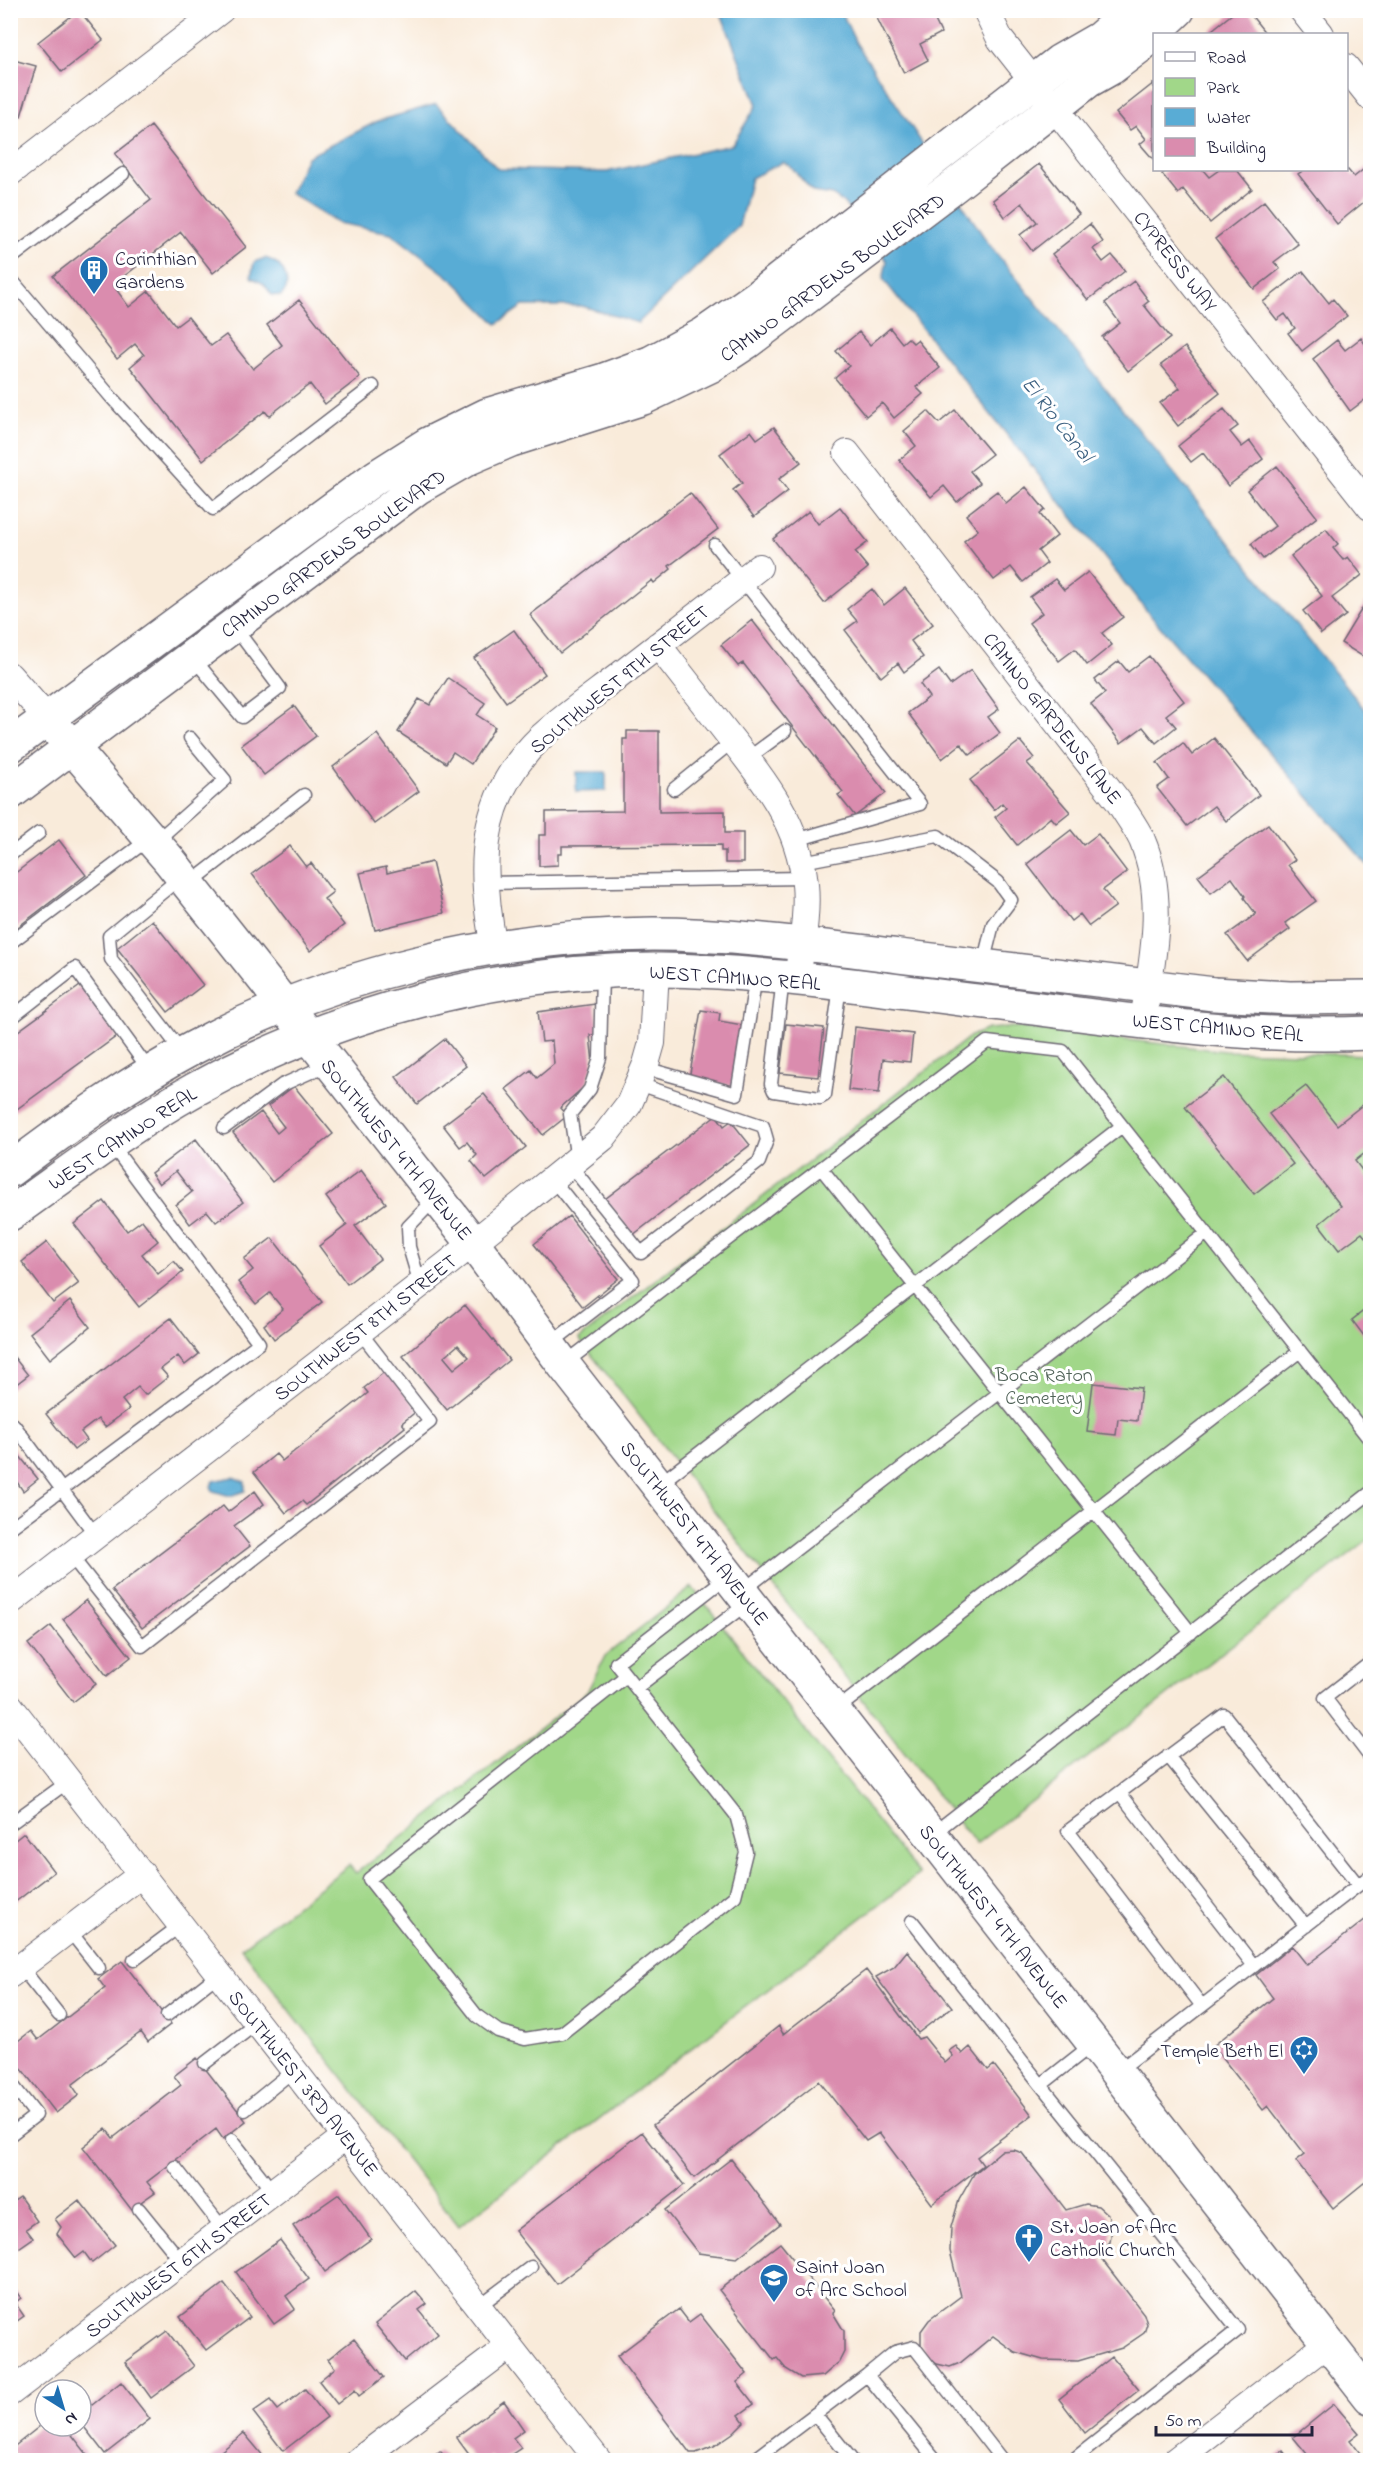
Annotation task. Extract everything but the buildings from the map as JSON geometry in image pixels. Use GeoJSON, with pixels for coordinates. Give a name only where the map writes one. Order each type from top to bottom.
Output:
{"type":"FeatureCollection","features":[{"type":"Feature","properties":{"kind":"street"},"geometry":{"type":"LineString","coordinates":[[10,173],[221,10]]}},
{"type":"Feature","properties":{"kind":"street","name":"CYPRESS WAY"},"geometry":{"type":"LineString","coordinates":[[986,10],[1000,39],[1371,507]]}},
{"type":"Feature","properties":{"kind":"street","name":"CAMINO GARDENS BOULEVARD"},"geometry":{"type":"LineString","coordinates":[[10,746],[192,613],[344,522],[417,488],[469,458],[511,440],[643,398],[712,365],[739,329],[835,236],[1060,61],[1100,38],[1132,10]]}},
{"type":"Feature","properties":{"kind":"street","name":"CAMINO GARDENS BOULEVARD"},"geometry":{"type":"LineString","coordinates":[[1153,33],[1178,10]]}},
{"type":"Feature","properties":{"kind":"street"},"geometry":{"type":"LineString","coordinates":[[1302,10],[1320,33]]}},
{"type":"Feature","properties":{"kind":"street","name":"CAMINO GARDENS BOULEVARD"},"geometry":{"type":"LineString","coordinates":[[739,329],[854,263],[1054,107],[1133,52],[1153,33]]}},
{"type":"Feature","properties":{"kind":"street"},"geometry":{"type":"LineString","coordinates":[[1348,68],[1371,97]]}},
{"type":"Feature","properties":{"kind":"street","name":"CAMINO GARDENS LANE"},"geometry":{"type":"LineString","coordinates":[[847,453],[1118,801],[1142,839],[1151,868],[1157,900],[1155,944],[1143,1022]]}},
{"type":"Feature","properties":{"kind":"street","name":"CAMINO GARDENS BOULEVARD"},"geometry":{"type":"LineString","coordinates":[[10,793],[212,640],[344,522]]}},
{"type":"Feature","properties":{"kind":"street","name":"SOUTHWEST 9TH STREET"},"geometry":{"type":"LineString","coordinates":[[494,948],[484,883],[485,849],[492,815],[501,794],[524,755],[557,723],[751,573]]}},
{"type":"Feature","properties":{"kind":"street"},"geometry":{"type":"LineString","coordinates":[[192,613],[212,640]]}},
{"type":"Feature","properties":{"kind":"street"},"geometry":{"type":"LineString","coordinates":[[658,645],[777,798],[801,860],[805,908],[801,944],[779,978]]}},
{"type":"Feature","properties":{"kind":"street","name":"SOUTHWEST 4TH AVENUE"},"geometry":{"type":"LineString","coordinates":[[10,676],[185,881],[472,1243],[658,1485],[1371,2397]]}},
{"type":"Feature","properties":{"kind":"street","name":"WEST CAMINO REAL"},"geometry":{"type":"LineString","coordinates":[[11,1170],[117,1092],[184,1053],[284,1007],[383,973],[494,948],[574,939],[650,934],[726,937],[1214,994],[1290,998],[1371,997]]}},
{"type":"Feature","properties":{"kind":"street","name":"WEST CAMINO REAL"},"geometry":{"type":"LineString","coordinates":[[10,1214],[110,1142],[196,1089],[308,1037],[367,1016],[447,995],[518,981],[602,972],[656,970],[779,978],[1143,1022],[1254,1033],[1371,1033]]}},
{"type":"Feature","properties":{"kind":"street","name":"SOUTHWEST 8TH STREET"},"geometry":{"type":"LineString","coordinates":[[10,1602],[360,1332],[567,1168],[617,1122],[642,1076],[652,1043],[656,970]]}},
{"type":"Feature","properties":{"kind":"street","name":"SOUTHWEST 3RD AVENUE"},"geometry":{"type":"LineString","coordinates":[[10,1706],[598,2460]]}},
{"type":"Feature","properties":{"kind":"street"},"geometry":{"type":"LineString","coordinates":[[16,1971],[142,1874]]}},
{"type":"Feature","properties":{"kind":"street","name":"SOUTHWEST 6TH STREET"},"geometry":{"type":"LineString","coordinates":[[10,2393],[346,2136]]}},
{"type":"Feature","properties":{"kind":"street"},"geometry":{"type":"LineString","coordinates":[[1176,2460],[1328,2343]]}},
{"type":"Feature","properties":{"kind":"street"},"geometry":{"type":"LineString","coordinates":[[360,2460],[509,2346]]}},
{"type":"Feature","properties":{"kind":"lane"},"geometry":{"type":"LineString","coordinates":[[10,259],[123,174]]}},
{"type":"Feature","properties":{"kind":"lane"},"geometry":{"type":"LineString","coordinates":[[10,278],[111,397],[213,509],[374,386]]}},
{"type":"Feature","properties":{"kind":"lane"},"geometry":{"type":"LineString","coordinates":[[715,544],[751,573],[920,804],[801,860]]}},
{"type":"Feature","properties":{"kind":"lane"},"geometry":{"type":"LineString","coordinates":[[212,640],[280,688],[242,717],[212,640]]}},
{"type":"Feature","properties":{"kind":"lane"},"geometry":{"type":"LineString","coordinates":[[674,789],[740,750],[785,731]]}},
{"type":"Feature","properties":{"kind":"lane"},"geometry":{"type":"LineString","coordinates":[[10,943],[152,841],[225,780],[190,738]]}},
{"type":"Feature","properties":{"kind":"lane"},"geometry":{"type":"LineString","coordinates":[[184,1053],[111,959],[109,936],[304,795]]}},
{"type":"Feature","properties":{"kind":"lane"},"geometry":{"type":"LineString","coordinates":[[10,855],[39,833]]}},
{"type":"Feature","properties":{"kind":"lane"},"geometry":{"type":"LineString","coordinates":[[484,883],[801,860],[939,836],[998,882],[1011,900],[993,924],[982,966]]}},
{"type":"Feature","properties":{"kind":"lane"},"geometry":{"type":"LineString","coordinates":[[10,1019],[75,968],[151,1072]]}},
{"type":"Feature","properties":{"kind":"lane"},"geometry":{"type":"LineString","coordinates":[[556,1354],[633,1280],[567,1168],[570,1114],[590,1089],[600,1058],[602,972]]}},
{"type":"Feature","properties":{"kind":"lane"},"geometry":{"type":"LineString","coordinates":[[779,978],[771,1084],[774,1091],[820,1098],[825,1095],[840,985]]}},
{"type":"Feature","properties":{"kind":"lane"},"geometry":{"type":"LineString","coordinates":[[642,1076],[736,1094],[779,978]]}},
{"type":"Feature","properties":{"kind":"lane"},"geometry":{"type":"LineString","coordinates":[[556,1354],[821,1168],[987,1042],[1063,1051],[1371,1440]]}},
{"type":"Feature","properties":{"kind":"lane"},"geometry":{"type":"LineString","coordinates":[[224,1128],[282,1085],[329,1064]]}},
{"type":"Feature","properties":{"kind":"lane"},"geometry":{"type":"LineString","coordinates":[[567,1168],[641,1253],[759,1162],[767,1140],[763,1126],[642,1076]]}},
{"type":"Feature","properties":{"kind":"lane"},"geometry":{"type":"LineString","coordinates":[[658,1485],[1122,1126]]}},
{"type":"Feature","properties":{"kind":"lane"},"geometry":{"type":"LineString","coordinates":[[10,1528],[259,1343],[110,1142]]}},
{"type":"Feature","properties":{"kind":"lane"},"geometry":{"type":"LineString","coordinates":[[821,1168],[1191,1633]]}},
{"type":"Feature","properties":{"kind":"lane"},"geometry":{"type":"LineString","coordinates":[[420,1284],[409,1246],[408,1227],[436,1199]]}},
{"type":"Feature","properties":{"kind":"lane"},"geometry":{"type":"LineString","coordinates":[[636,1688],[740,1590],[1207,1233]]}},
{"type":"Feature","properties":{"kind":"lane"},"geometry":{"type":"LineString","coordinates":[[71,1556],[142,1646],[430,1422],[360,1332]]}},
{"type":"Feature","properties":{"kind":"lane"},"geometry":{"type":"LineString","coordinates":[[835,1711],[1300,1351]]}},
{"type":"Feature","properties":{"kind":"lane"},"geometry":{"type":"LineString","coordinates":[[14,1425],[97,1537]]}},
{"type":"Feature","properties":{"kind":"lane"},"geometry":{"type":"LineString","coordinates":[[931,1835],[1371,1493]]}},
{"type":"Feature","properties":{"kind":"lane"},"geometry":{"type":"LineString","coordinates":[[626,1676],[369,1879],[477,2016],[498,2031],[525,2038],[562,2033],[735,1896],[746,1852],[736,1815],[616,1663],[740,1590]]}},
{"type":"Feature","properties":{"kind":"lane"},"geometry":{"type":"LineString","coordinates":[[1371,1664],[1325,1698],[1371,1757]]}},
{"type":"Feature","properties":{"kind":"lane"},"geometry":{"type":"LineString","coordinates":[[1202,2006],[1068,1832],[1224,1714],[1358,1885]]}},
{"type":"Feature","properties":{"kind":"lane"},"geometry":{"type":"LineString","coordinates":[[1168,1756],[1306,1926]]}},
{"type":"Feature","properties":{"kind":"lane"},"geometry":{"type":"LineString","coordinates":[[10,1824],[69,1781]]}},
{"type":"Feature","properties":{"kind":"lane"},"geometry":{"type":"LineString","coordinates":[[1120,1793],[1254,1966]]}},
{"type":"Feature","properties":{"kind":"lane"},"geometry":{"type":"LineString","coordinates":[[1117,2072],[1371,1876]]}},
{"type":"Feature","properties":{"kind":"lane"},"geometry":{"type":"LineString","coordinates":[[912,1921],[1238,2330],[1073,2460]]}},
{"type":"Feature","properties":{"kind":"lane"},"geometry":{"type":"LineString","coordinates":[[134,1960],[181,1925]]}},
{"type":"Feature","properties":{"kind":"lane"},"geometry":{"type":"LineString","coordinates":[[69,1930],[99,1968]]}},
{"type":"Feature","properties":{"kind":"lane"},"geometry":{"type":"LineString","coordinates":[[16,1971],[59,2015]]}},
{"type":"Feature","properties":{"kind":"lane"},"geometry":{"type":"LineString","coordinates":[[167,2014],[219,1974]]}},
{"type":"Feature","properties":{"kind":"lane"},"geometry":{"type":"LineString","coordinates":[[205,2063],[257,2023]]}},
{"type":"Feature","properties":{"kind":"lane"},"geometry":{"type":"LineString","coordinates":[[1041,2085],[1094,2043]]}},
{"type":"Feature","properties":{"kind":"lane"},"geometry":{"type":"LineString","coordinates":[[245,2110],[294,2070]]}},
{"type":"Feature","properties":{"kind":"lane"},"geometry":{"type":"LineString","coordinates":[[10,2082],[36,2115],[10,2135]]}},
{"type":"Feature","properties":{"kind":"lane"},"geometry":{"type":"LineString","coordinates":[[232,2140],[273,2192]]}},
{"type":"Feature","properties":{"kind":"lane"},"geometry":{"type":"LineString","coordinates":[[175,2167],[224,2230]]}},
{"type":"Feature","properties":{"kind":"lane"},"geometry":{"type":"LineString","coordinates":[[139,2209],[182,2262]]}},
{"type":"Feature","properties":{"kind":"lane"},"geometry":{"type":"LineString","coordinates":[[479,2306],[531,2267]]}},
{"type":"Feature","properties":{"kind":"lane"},"geometry":{"type":"LineString","coordinates":[[761,2458],[896,2352],[914,2347],[1002,2460]]}},
{"type":"Feature","properties":{"kind":"lane"},"geometry":{"type":"LineString","coordinates":[[867,2375],[936,2460]]}},
{"type":"Feature","properties":{"kind":"lane"},"geometry":{"type":"LineString","coordinates":[[815,2414],[852,2460]]}},
{"type":"Feature","properties":{"kind":"green space","name":"Boca Raton Cemetery"},"geometry":{"type":"Polygon","coordinates":[[[1015,1027],[1225,1051],[1370,1055],[1370,1538],[976,1844],[579,1339],[971,1036],[988,1029],[1015,1027]]]}},
{"type":"Feature","properties":{"kind":"green space"},"geometry":{"type":"Polygon","coordinates":[[[692,1587],[919,1874],[459,2226],[241,1948],[349,1865],[356,1873],[587,1692],[605,1656],[692,1587]]]}},
{"type":"Feature","properties":{"kind":"water","name":"El Rio Canal"},"geometry":{"type":"Polygon","coordinates":[[[720,11],[841,11],[856,43],[988,243],[1370,716],[1370,868],[1150,615],[883,279],[887,261],[844,203],[832,195],[813,192],[790,166],[783,162],[751,178],[739,226],[638,323],[582,306],[523,306],[497,324],[454,281],[391,233],[338,223],[290,193],[307,157],[378,121],[436,104],[498,169],[606,172],[732,145],[757,105],[720,11]]]}},
{"type":"Feature","properties":{"kind":"water"},"geometry":{"type":"Polygon","coordinates":[[[265,258],[279,266],[285,274],[286,290],[281,296],[272,295],[264,284],[251,277],[254,262],[265,258]]]}},
{"type":"Feature","properties":{"kind":"water"},"geometry":{"type":"Polygon","coordinates":[[[576,772],[606,772],[606,791],[576,792],[576,772]]]}},
{"type":"Feature","properties":{"kind":"water"},"geometry":{"type":"Polygon","coordinates":[[[233,1477],[245,1482],[245,1491],[230,1496],[213,1491],[211,1486],[214,1481],[233,1477]]]}},
{"type":"Feature","properties":{"kind":"place","name":"Corinthian Gardens"},"geometry":{"type":"Point","coordinates":[94,296]}},
{"type":"Feature","properties":{"kind":"place","name":"Temple Beth El"},"geometry":{"type":"Point","coordinates":[1304,2076]}},
{"type":"Feature","properties":{"kind":"place","name":"St. Joan of Arc Catholic Church"},"geometry":{"type":"Point","coordinates":[1029,2264]}},
{"type":"Feature","properties":{"kind":"place","name":"Saint Joan of Arc School"},"geometry":{"type":"Point","coordinates":[774,2304]}}]}
